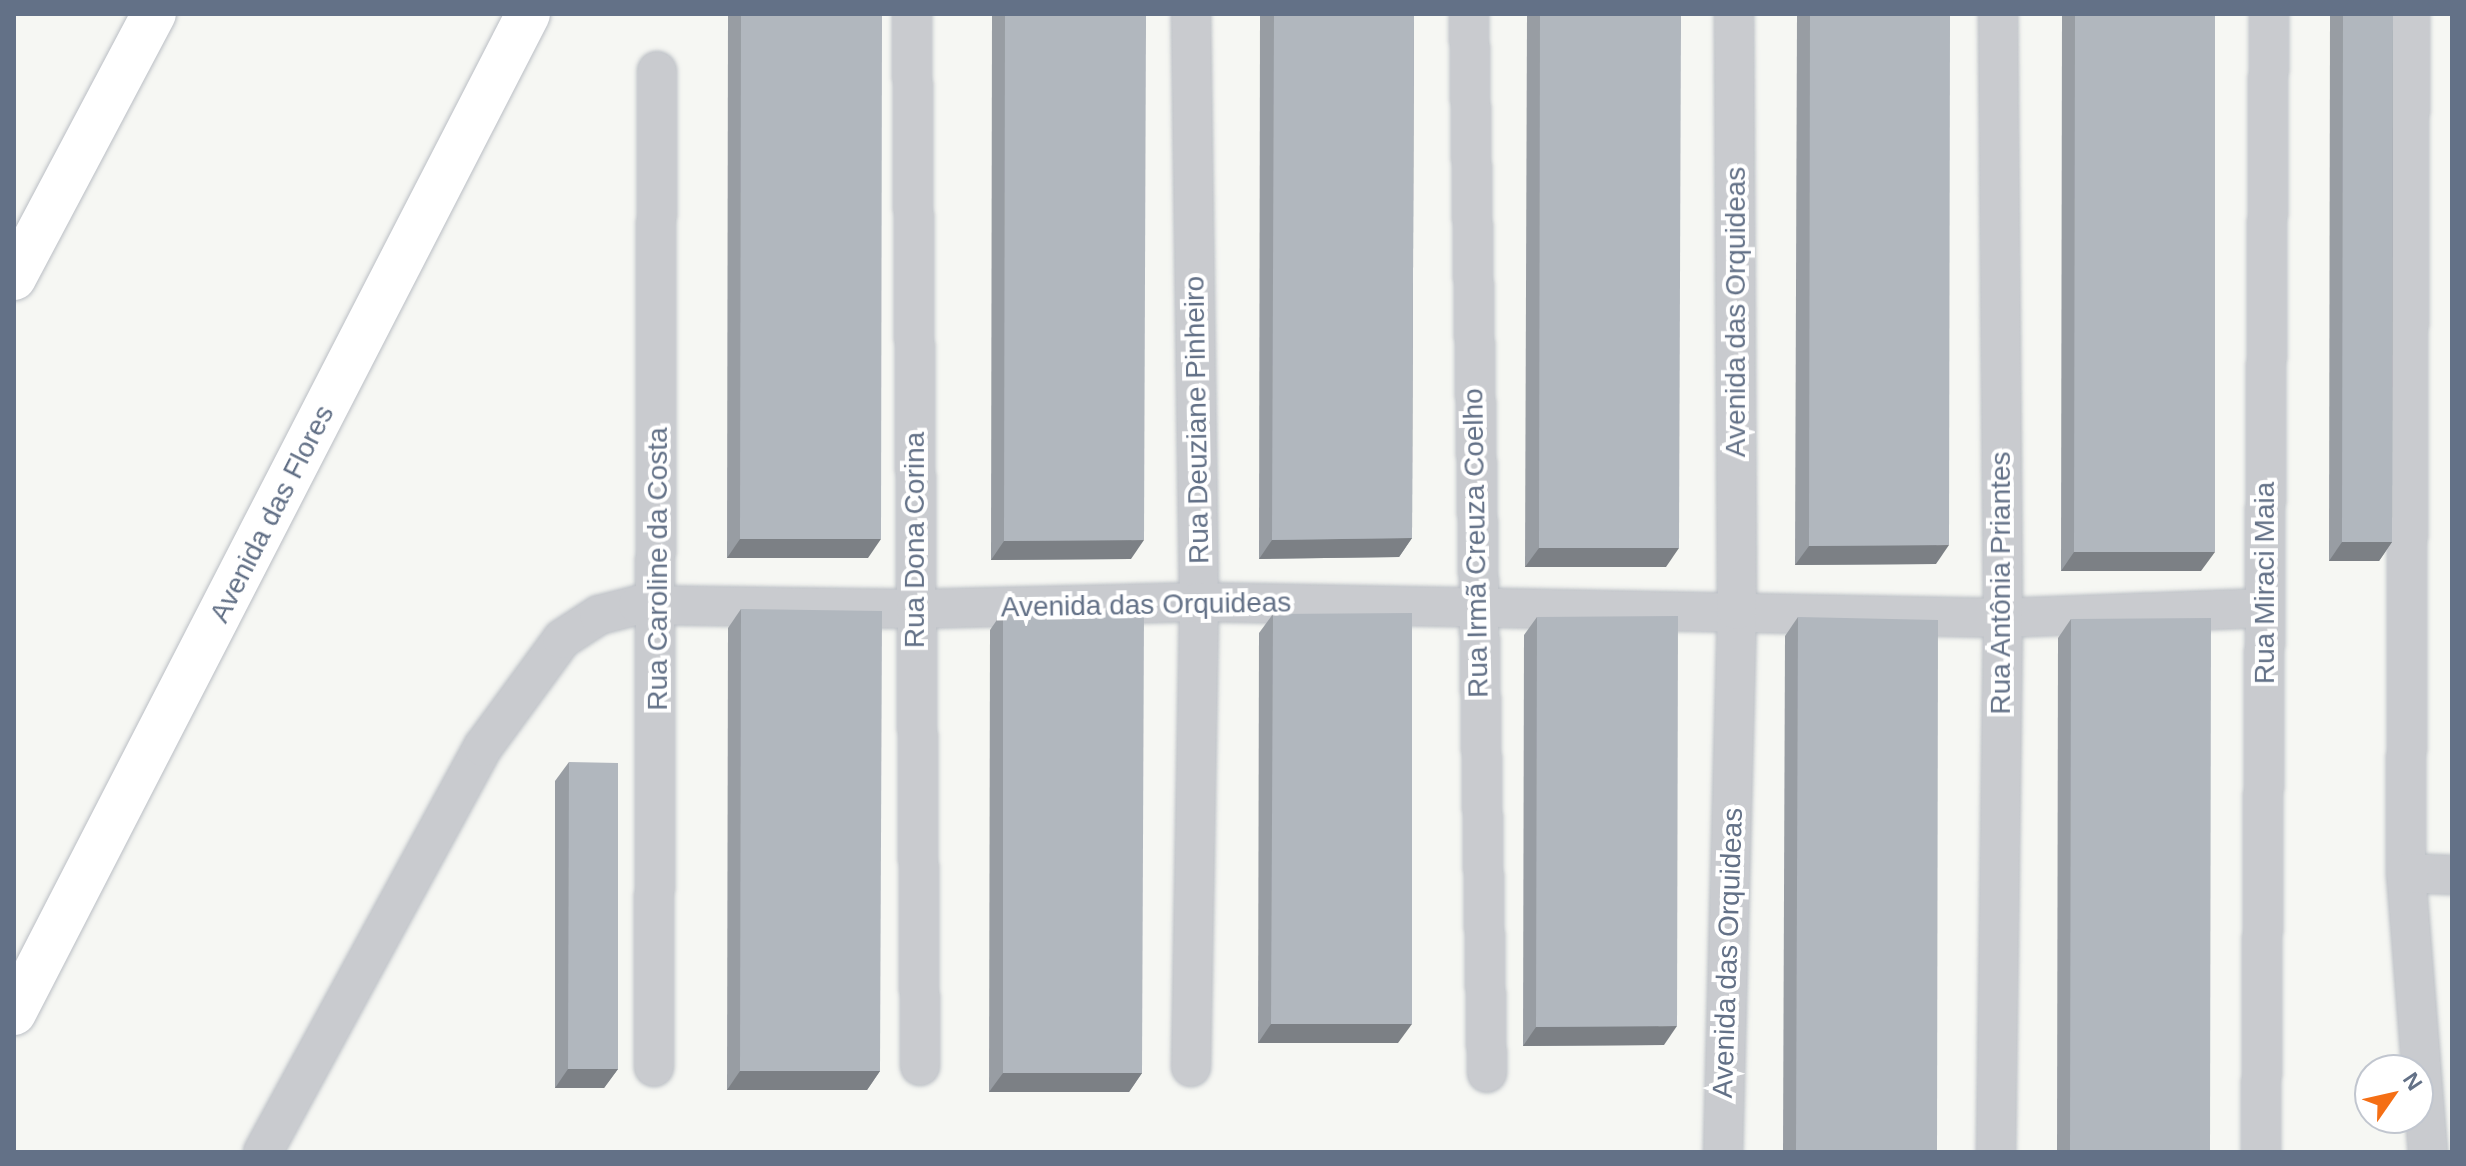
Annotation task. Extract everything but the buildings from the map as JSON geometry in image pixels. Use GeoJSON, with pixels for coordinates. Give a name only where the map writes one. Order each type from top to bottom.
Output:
{"type":"FeatureCollection","features":[{"type":"Feature","properties":{"kind":"main road"},"geometry":{"type":"LineString","coordinates":[[14,278],[154,14]]}},
{"type":"Feature","properties":{"kind":"main road","name":"Avenida das Flores"},"geometry":{"type":"LineString","coordinates":[[14,1013],[528,14]]}},
{"type":"Feature","properties":{"kind":"street","name":"Rua Dona Corina"},"geometry":{"type":"LineString","coordinates":[[912,14],[920,1066]]}},
{"type":"Feature","properties":{"kind":"street","name":"Rua Deuziane Pinheiro"},"geometry":{"type":"LineString","coordinates":[[1191,14],[1199,602],[1191,1067]]}},
{"type":"Feature","properties":{"kind":"street","name":"Rua Irmã Creuza Coelho"},"geometry":{"type":"LineString","coordinates":[[1469,14],[1476,604],[1487,1073]]}},
{"type":"Feature","properties":{"kind":"street","name":"Avenida das Orquideas"},"geometry":{"type":"LineString","coordinates":[[1723,1152],[1737,610],[1734,14]]}},
{"type":"Feature","properties":{"kind":"street","name":"Rua Antônia Priantes"},"geometry":{"type":"LineString","coordinates":[[1996,1152],[2003,618],[1998,14]]}},
{"type":"Feature","properties":{"kind":"street","name":"Rua Miraci Maia"},"geometry":{"type":"LineString","coordinates":[[2261,1152],[2269,14]]}},
{"type":"Feature","properties":{"kind":"street"},"geometry":{"type":"LineString","coordinates":[[2410,14],[2406,873],[2428,1152]]}},
{"type":"Feature","properties":{"kind":"street","name":"Rua Caroline da Costa"},"geometry":{"type":"LineString","coordinates":[[654,1067],[659,606],[657,71]]}},
{"type":"Feature","properties":{"kind":"street","name":"Avenida das Orquideas"},"geometry":{"type":"LineString","coordinates":[[263,1152],[483,747],[562,639],[599,615],[659,606],[916,609],[1199,602],[1476,604],[2003,618],[2265,608]]}},
{"type":"Feature","properties":{"kind":"street"},"geometry":{"type":"LineString","coordinates":[[2406,873],[2452,875]]}}]}
